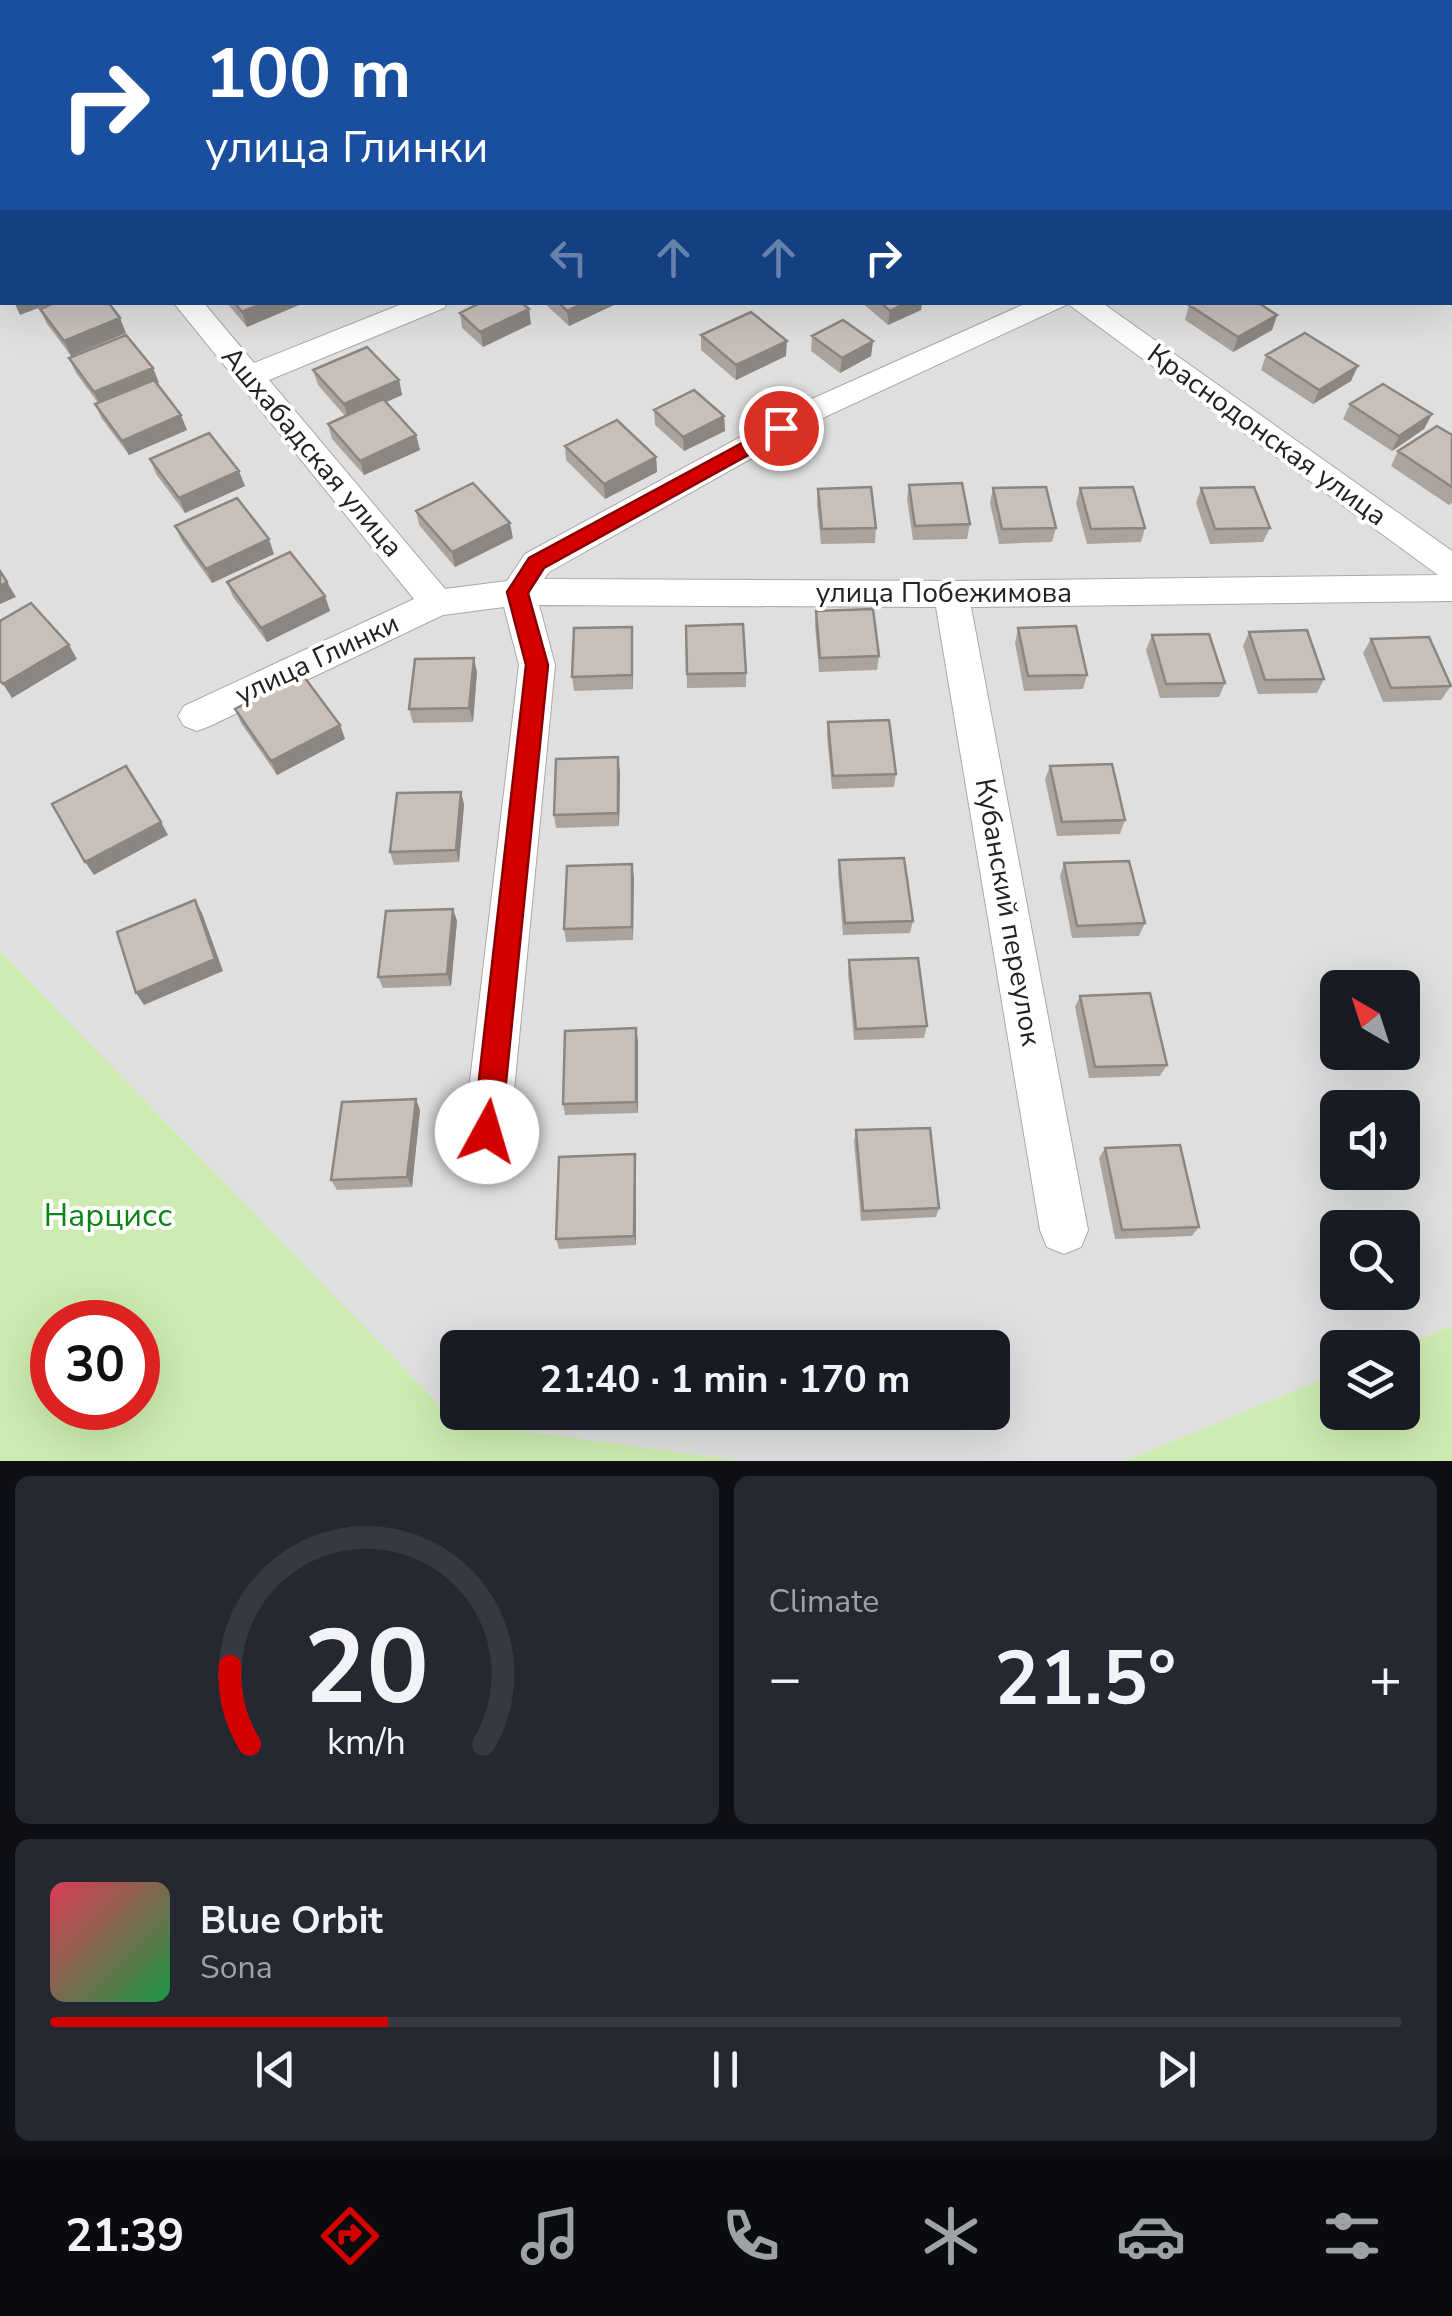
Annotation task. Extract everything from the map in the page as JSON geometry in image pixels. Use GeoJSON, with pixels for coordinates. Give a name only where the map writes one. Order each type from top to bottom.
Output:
{"type":"FeatureCollection","features":[{"type":"Feature","properties":{"kind":"street","name":"Ашхабадская улица"},"geometry":{"type":"LineString","coordinates":[[190,305],[437,603]]}},
{"type":"Feature","properties":{"kind":"street"},"geometry":{"type":"LineString","coordinates":[[251,376],[427,305]]}},
{"type":"Feature","properties":{"kind":"street"},"geometry":{"type":"LineString","coordinates":[[487,1132],[537,665],[518,592],[537,563],[816,409],[1048,305]]}},
{"type":"Feature","properties":{"kind":"street","name":"Краснодонская улица"},"geometry":{"type":"LineString","coordinates":[[1085,305],[1452,568]]}},
{"type":"Feature","properties":{"kind":"street","name":"улица Побежимова"},"geometry":{"type":"LineString","coordinates":[[437,603],[518,592],[951,594],[1452,588]]}},
{"type":"Feature","properties":{"kind":"street","name":"Кубанский переулок"},"geometry":{"type":"LineString","coordinates":[[951,594],[1064,1230]]}},
{"type":"Feature","properties":{"kind":"street","name":"улица Глинки"},"geometry":{"type":"LineString","coordinates":[[197,716],[437,603]]}},
{"type":"Feature","properties":{"kind":"shaded area"},"geometry":{"type":"Polygon","coordinates":[[[0,305],[1452,305],[1452,1326],[1420,1339],[1420,1330],[1320,1330],[1320,1380],[1125,1461],[744,1461],[509,1430],[1010,1430],[1010,1330],[440,1330],[440,1406],[0,951],[0,305]]]}},
{"type":"Feature","properties":{"kind":"green space","name":"Нарцисс"},"geometry":{"type":"Polygon","coordinates":[[[0,951],[440,1405],[440,1430],[515,1430],[744,1461],[0,1461],[0,951]]]}},
{"type":"Feature","properties":{"kind":"green space"},"geometry":{"type":"Polygon","coordinates":[[[1452,1326],[1452,1461],[1125,1461],[1320,1380],[1320,1430],[1420,1430],[1420,1339],[1452,1326]]]}},
{"type":"Feature","properties":{"kind":"building"},"geometry":{"type":"Polygon","coordinates":[[[49,305],[110,305],[120,318],[64,341],[40,309],[49,305]]]}},
{"type":"Feature","properties":{"kind":"building"},"geometry":{"type":"Polygon","coordinates":[[[236,305],[258,305],[242,312],[236,305]]]}},
{"type":"Feature","properties":{"kind":"building"},"geometry":{"type":"Polygon","coordinates":[[[476,305],[524,305],[529,309],[480,332],[460,313],[476,305]]]}},
{"type":"Feature","properties":{"kind":"building"},"geometry":{"type":"Polygon","coordinates":[[[1189,305],[1262,305],[1277,315],[1238,337],[1189,305]]]}},
{"type":"Feature","properties":{"kind":"building"},"geometry":{"type":"Polygon","coordinates":[[[751,312],[787,341],[736,365],[701,335],[751,312]]]}},
{"type":"Feature","properties":{"kind":"building"},"geometry":{"type":"Polygon","coordinates":[[[843,320],[873,341],[842,358],[812,336],[843,320]]]}},
{"type":"Feature","properties":{"kind":"building"},"geometry":{"type":"Polygon","coordinates":[[[1305,333],[1358,366],[1319,390],[1266,355],[1305,333]]]}},
{"type":"Feature","properties":{"kind":"building"},"geometry":{"type":"Polygon","coordinates":[[[126,335],[153,368],[94,392],[69,358],[126,335]]]}},
{"type":"Feature","properties":{"kind":"building"},"geometry":{"type":"Polygon","coordinates":[[[367,347],[399,380],[344,404],[313,370],[367,347]]]}},
{"type":"Feature","properties":{"kind":"building"},"geometry":{"type":"Polygon","coordinates":[[[154,380],[181,415],[122,441],[95,404],[154,380]]]}},
{"type":"Feature","properties":{"kind":"building"},"geometry":{"type":"Polygon","coordinates":[[[1383,384],[1432,414],[1399,436],[1350,404],[1383,384]]]}},
{"type":"Feature","properties":{"kind":"building"},"geometry":{"type":"Polygon","coordinates":[[[694,390],[724,416],[683,437],[654,410],[694,390]]]}},
{"type":"Feature","properties":{"kind":"building"},"geometry":{"type":"Polygon","coordinates":[[[383,399],[416,435],[360,461],[328,424],[383,399]]]}},
{"type":"Feature","properties":{"kind":"building"},"geometry":{"type":"Polygon","coordinates":[[[617,420],[656,457],[604,484],[565,446],[617,420]]]}},
{"type":"Feature","properties":{"kind":"building"},"geometry":{"type":"Polygon","coordinates":[[[1437,426],[1452,435],[1452,487],[1398,451],[1437,426]]]}},
{"type":"Feature","properties":{"kind":"building"},"geometry":{"type":"Polygon","coordinates":[[[209,433],[239,471],[179,498],[150,459],[209,433]]]}},
{"type":"Feature","properties":{"kind":"building"},"geometry":{"type":"Polygon","coordinates":[[[473,483],[510,523],[452,552],[416,511],[473,483]]]}},
{"type":"Feature","properties":{"kind":"building"},"geometry":{"type":"Polygon","coordinates":[[[962,483],[970,524],[915,526],[909,485],[962,483]]]}},
{"type":"Feature","properties":{"kind":"building"},"geometry":{"type":"Polygon","coordinates":[[[871,487],[876,528],[822,529],[818,489],[871,487]]]}},
{"type":"Feature","properties":{"kind":"building"},"geometry":{"type":"Polygon","coordinates":[[[1046,487],[1056,528],[1002,529],[993,488],[1046,487]]]}},
{"type":"Feature","properties":{"kind":"building"},"geometry":{"type":"Polygon","coordinates":[[[1133,487],[1145,528],[1091,529],[1080,488],[1133,487]]]}},
{"type":"Feature","properties":{"kind":"building"},"geometry":{"type":"Polygon","coordinates":[[[1254,487],[1270,528],[1215,529],[1201,488],[1254,487]]]}},
{"type":"Feature","properties":{"kind":"building"},"geometry":{"type":"Polygon","coordinates":[[[237,498],[269,539],[206,569],[175,526],[237,498]]]}},
{"type":"Feature","properties":{"kind":"building"},"geometry":{"type":"Polygon","coordinates":[[[290,552],[325,596],[261,628],[227,582],[290,552]]]}},
{"type":"Feature","properties":{"kind":"building"},"geometry":{"type":"Polygon","coordinates":[[[31,603],[69,645],[3,684],[0,621],[31,603]]]}},
{"type":"Feature","properties":{"kind":"building"},"geometry":{"type":"Polygon","coordinates":[[[873,609],[879,656],[820,658],[816,611],[873,609]]]}},
{"type":"Feature","properties":{"kind":"building"},"geometry":{"type":"Polygon","coordinates":[[[743,624],[746,673],[687,674],[686,626],[743,624]]]}},
{"type":"Feature","properties":{"kind":"building"},"geometry":{"type":"Polygon","coordinates":[[[1076,626],[1087,675],[1028,676],[1018,628],[1076,626]]]}},
{"type":"Feature","properties":{"kind":"building"},"geometry":{"type":"Polygon","coordinates":[[[632,627],[632,675],[572,677],[574,628],[632,627]]]}},
{"type":"Feature","properties":{"kind":"building"},"geometry":{"type":"Polygon","coordinates":[[[1307,630],[1324,679],[1265,680],[1249,632],[1307,630]]]}},
{"type":"Feature","properties":{"kind":"building"},"geometry":{"type":"Polygon","coordinates":[[[1209,634],[1225,683],[1166,684],[1152,635],[1209,634]]]}},
{"type":"Feature","properties":{"kind":"building"},"geometry":{"type":"Polygon","coordinates":[[[1429,637],[1451,686],[1391,688],[1371,639],[1429,637]]]}},
{"type":"Feature","properties":{"kind":"building"},"geometry":{"type":"Polygon","coordinates":[[[474,658],[469,708],[409,709],[415,659],[474,658]]]}},
{"type":"Feature","properties":{"kind":"building"},"geometry":{"type":"Polygon","coordinates":[[[302,674],[340,725],[271,761],[235,709],[302,674]]]}},
{"type":"Feature","properties":{"kind":"building"},"geometry":{"type":"Polygon","coordinates":[[[889,720],[896,774],[833,776],[828,722],[889,720]]]}},
{"type":"Feature","properties":{"kind":"building"},"geometry":{"type":"Polygon","coordinates":[[[618,757],[618,813],[554,815],[556,759],[618,757]]]}},
{"type":"Feature","properties":{"kind":"building"},"geometry":{"type":"Polygon","coordinates":[[[1112,764],[1125,820],[1062,822],[1050,766],[1112,764]]]}},
{"type":"Feature","properties":{"kind":"building"},"geometry":{"type":"Polygon","coordinates":[[[126,766],[161,822],[85,862],[52,804],[126,766]]]}},
{"type":"Feature","properties":{"kind":"building"},"geometry":{"type":"Polygon","coordinates":[[[461,792],[456,850],[390,852],[397,793],[461,792]]]}},
{"type":"Feature","properties":{"kind":"building"},"geometry":{"type":"Polygon","coordinates":[[[904,858],[913,921],[845,923],[839,860],[904,858]]]}},
{"type":"Feature","properties":{"kind":"building"},"geometry":{"type":"Polygon","coordinates":[[[1129,861],[1145,923],[1077,926],[1064,863],[1129,861]]]}},
{"type":"Feature","properties":{"kind":"building"},"geometry":{"type":"Polygon","coordinates":[[[632,864],[632,927],[564,929],[567,866],[632,864]]]}},
{"type":"Feature","properties":{"kind":"building"},"geometry":{"type":"Polygon","coordinates":[[[195,900],[215,959],[136,993],[117,932],[195,900]]]}},
{"type":"Feature","properties":{"kind":"building"},"geometry":{"type":"Polygon","coordinates":[[[453,909],[447,974],[378,977],[386,911],[453,909]]]}},
{"type":"Feature","properties":{"kind":"building"},"geometry":{"type":"Polygon","coordinates":[[[918,958],[927,1026],[856,1029],[849,960],[918,958]]]}},
{"type":"Feature","properties":{"kind":"building"},"geometry":{"type":"Polygon","coordinates":[[[1150,993],[1167,1065],[1095,1067],[1080,996],[1150,993]]]}},
{"type":"Feature","properties":{"kind":"building"},"geometry":{"type":"Polygon","coordinates":[[[636,1028],[636,1102],[563,1104],[565,1031],[636,1028]]]}},
{"type":"Feature","properties":{"kind":"building"},"geometry":{"type":"Polygon","coordinates":[[[416,1099],[407,1177],[331,1180],[342,1102],[416,1099]]]}},
{"type":"Feature","properties":{"kind":"building"},"geometry":{"type":"Polygon","coordinates":[[[930,1128],[939,1208],[863,1211],[856,1130],[930,1128]]]}},
{"type":"Feature","properties":{"kind":"building"},"geometry":{"type":"Polygon","coordinates":[[[1180,1145],[1199,1227],[1122,1230],[1105,1148],[1180,1145]]]}},
{"type":"Feature","properties":{"kind":"building"},"geometry":{"type":"Polygon","coordinates":[[[635,1154],[634,1236],[556,1239],[559,1157],[635,1154]]]}},
{"type":"Feature","properties":{"kind":"route"},"geometry":{"type":"LineString","coordinates":[[487,1132],[537,665],[518,592],[537,563],[781,428]]}}]}
